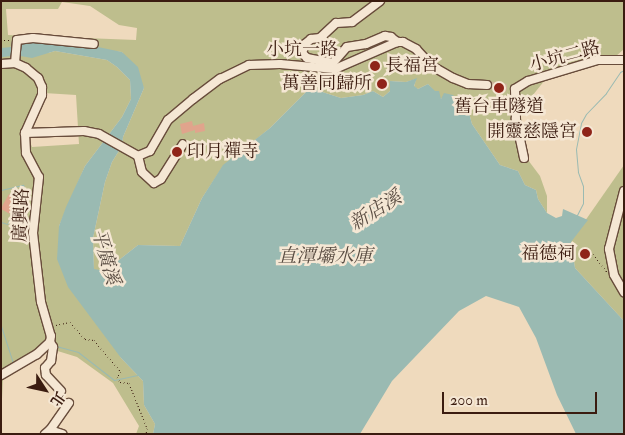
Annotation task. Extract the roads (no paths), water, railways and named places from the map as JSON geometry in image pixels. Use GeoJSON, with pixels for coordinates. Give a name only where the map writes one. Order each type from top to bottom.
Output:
{"type":"FeatureCollection","features":[{"type":"Feature","properties":{"kind":"street","name":"小坑一路"},"geometry":{"type":"LineString","coordinates":[[380,1],[352,22],[336,23],[320,38],[311,39],[305,44],[302,53],[307,58],[333,63],[347,47],[366,44],[385,36],[397,42]]}},
{"type":"Feature","properties":{"kind":"street"},"geometry":{"type":"LineString","coordinates":[[15,61],[17,40],[33,38],[94,44]]}},
{"type":"Feature","properties":{"kind":"street","name":"小坑一路"},"geometry":{"type":"LineString","coordinates":[[138,156],[150,151],[168,120],[193,99],[220,79],[249,65],[280,64],[335,69],[397,42]]}},
{"type":"Feature","properties":{"kind":"street"},"geometry":{"type":"LineString","coordinates":[[397,42],[403,42],[416,49],[432,66],[453,78],[468,84],[487,84]]}},
{"type":"Feature","properties":{"kind":"street","name":"小坑二路"},"geometry":{"type":"LineString","coordinates":[[524,158],[516,119],[515,89],[528,82],[598,60],[624,60]]}},
{"type":"Feature","properties":{"kind":"street"},"geometry":{"type":"LineString","coordinates":[[1,64],[15,61],[38,78],[42,87],[42,95],[25,133],[84,131],[106,138],[138,156],[142,172],[154,183],[162,179],[183,144]]}},
{"type":"Feature","properties":{"kind":"street","name":"廣興路"},"geometry":{"type":"LineString","coordinates":[[25,133],[26,153],[38,177],[33,233],[41,302],[49,328],[50,342],[53,347],[52,361],[46,368],[46,375],[61,391]]}},
{"type":"Feature","properties":{"kind":"street"},"geometry":{"type":"LineString","coordinates":[[624,191],[609,249],[614,275],[624,292]]}},
{"type":"Feature","properties":{"kind":"street"},"geometry":{"type":"LineString","coordinates":[[1,375],[37,354],[50,342]]}},
{"type":"Feature","properties":{"kind":"street"},"geometry":{"type":"LineString","coordinates":[[62,434],[47,432],[69,403]]}},
{"type":"Feature","properties":{"kind":"water","name":"直潭壩水庫"},"geometry":{"type":"Polygon","coordinates":[[[12,41],[74,42],[122,52],[138,67],[144,88],[123,137],[122,146],[112,162],[105,182],[93,238],[94,269],[105,271],[138,245],[180,246],[202,198],[223,165],[270,128],[310,88],[341,98],[363,95],[373,91],[383,97],[390,91],[390,81],[406,82],[417,78],[414,86],[418,89],[428,84],[435,91],[439,91],[441,99],[444,93],[453,95],[458,101],[466,102],[472,124],[500,165],[518,171],[525,185],[536,190],[538,199],[547,213],[556,218],[562,216],[563,209],[588,220],[571,242],[575,268],[624,321],[624,434],[576,434],[557,395],[536,338],[519,307],[486,296],[459,311],[392,381],[360,434],[153,434],[155,424],[144,405],[143,381],[121,358],[68,287],[57,259],[59,226],[66,207],[85,166],[122,117],[131,99],[130,80],[107,60],[55,51],[32,58],[9,54],[12,41]]]}},
{"type":"Feature","properties":{"kind":"waterway","name":"平廣溪"},"geometry":{"type":"LineString","coordinates":[[1,52],[21,50]]}},
{"type":"Feature","properties":{"kind":"waterway"},"geometry":{"type":"LineString","coordinates":[[577,215],[583,203],[583,186],[578,172],[576,149],[581,123],[586,114],[606,93],[620,72],[624,70]]}},
{"type":"Feature","properties":{"kind":"waterway"},"geometry":{"type":"LineString","coordinates":[[1,190],[23,185],[25,190]]}},
{"type":"Feature","properties":{"kind":"waterway"},"geometry":{"type":"LineString","coordinates":[[1,222],[7,224],[14,213],[22,196],[23,185]]}},
{"type":"Feature","properties":{"kind":"waterway"},"geometry":{"type":"LineString","coordinates":[[1,326],[13,363]]}},
{"type":"Feature","properties":{"kind":"waterway"},"geometry":{"type":"LineString","coordinates":[[1,369],[36,349],[44,341]]}},
{"type":"Feature","properties":{"kind":"waterway"},"geometry":{"type":"LineString","coordinates":[[56,346],[78,352],[114,380],[137,375]]}},
{"type":"Feature","properties":{"kind":"tunnel"},"geometry":{"type":"LineString","coordinates":[[487,85],[515,89]]}},
{"type":"Feature","properties":{"kind":"place","name":"長福宮"},"geometry":{"type":"Point","coordinates":[375,66]}},
{"type":"Feature","properties":{"kind":"place","name":"萬善同歸所"},"geometry":{"type":"Point","coordinates":[382,84]}},
{"type":"Feature","properties":{"kind":"place","name":"舊台車隧道"},"geometry":{"type":"Point","coordinates":[499,88]}},
{"type":"Feature","properties":{"kind":"place","name":"開靈慈隱宮"},"geometry":{"type":"Point","coordinates":[587,132]}},
{"type":"Feature","properties":{"kind":"place","name":"印月禪寺"},"geometry":{"type":"Point","coordinates":[177,152]}},
{"type":"Feature","properties":{"kind":"place","name":"福德祠"},"geometry":{"type":"Point","coordinates":[585,254]}},
{"type":"Feature","properties":{"kind":"water label","name":"新店溪"},"geometry":{"type":"Point","coordinates":[376,211]}}]}
